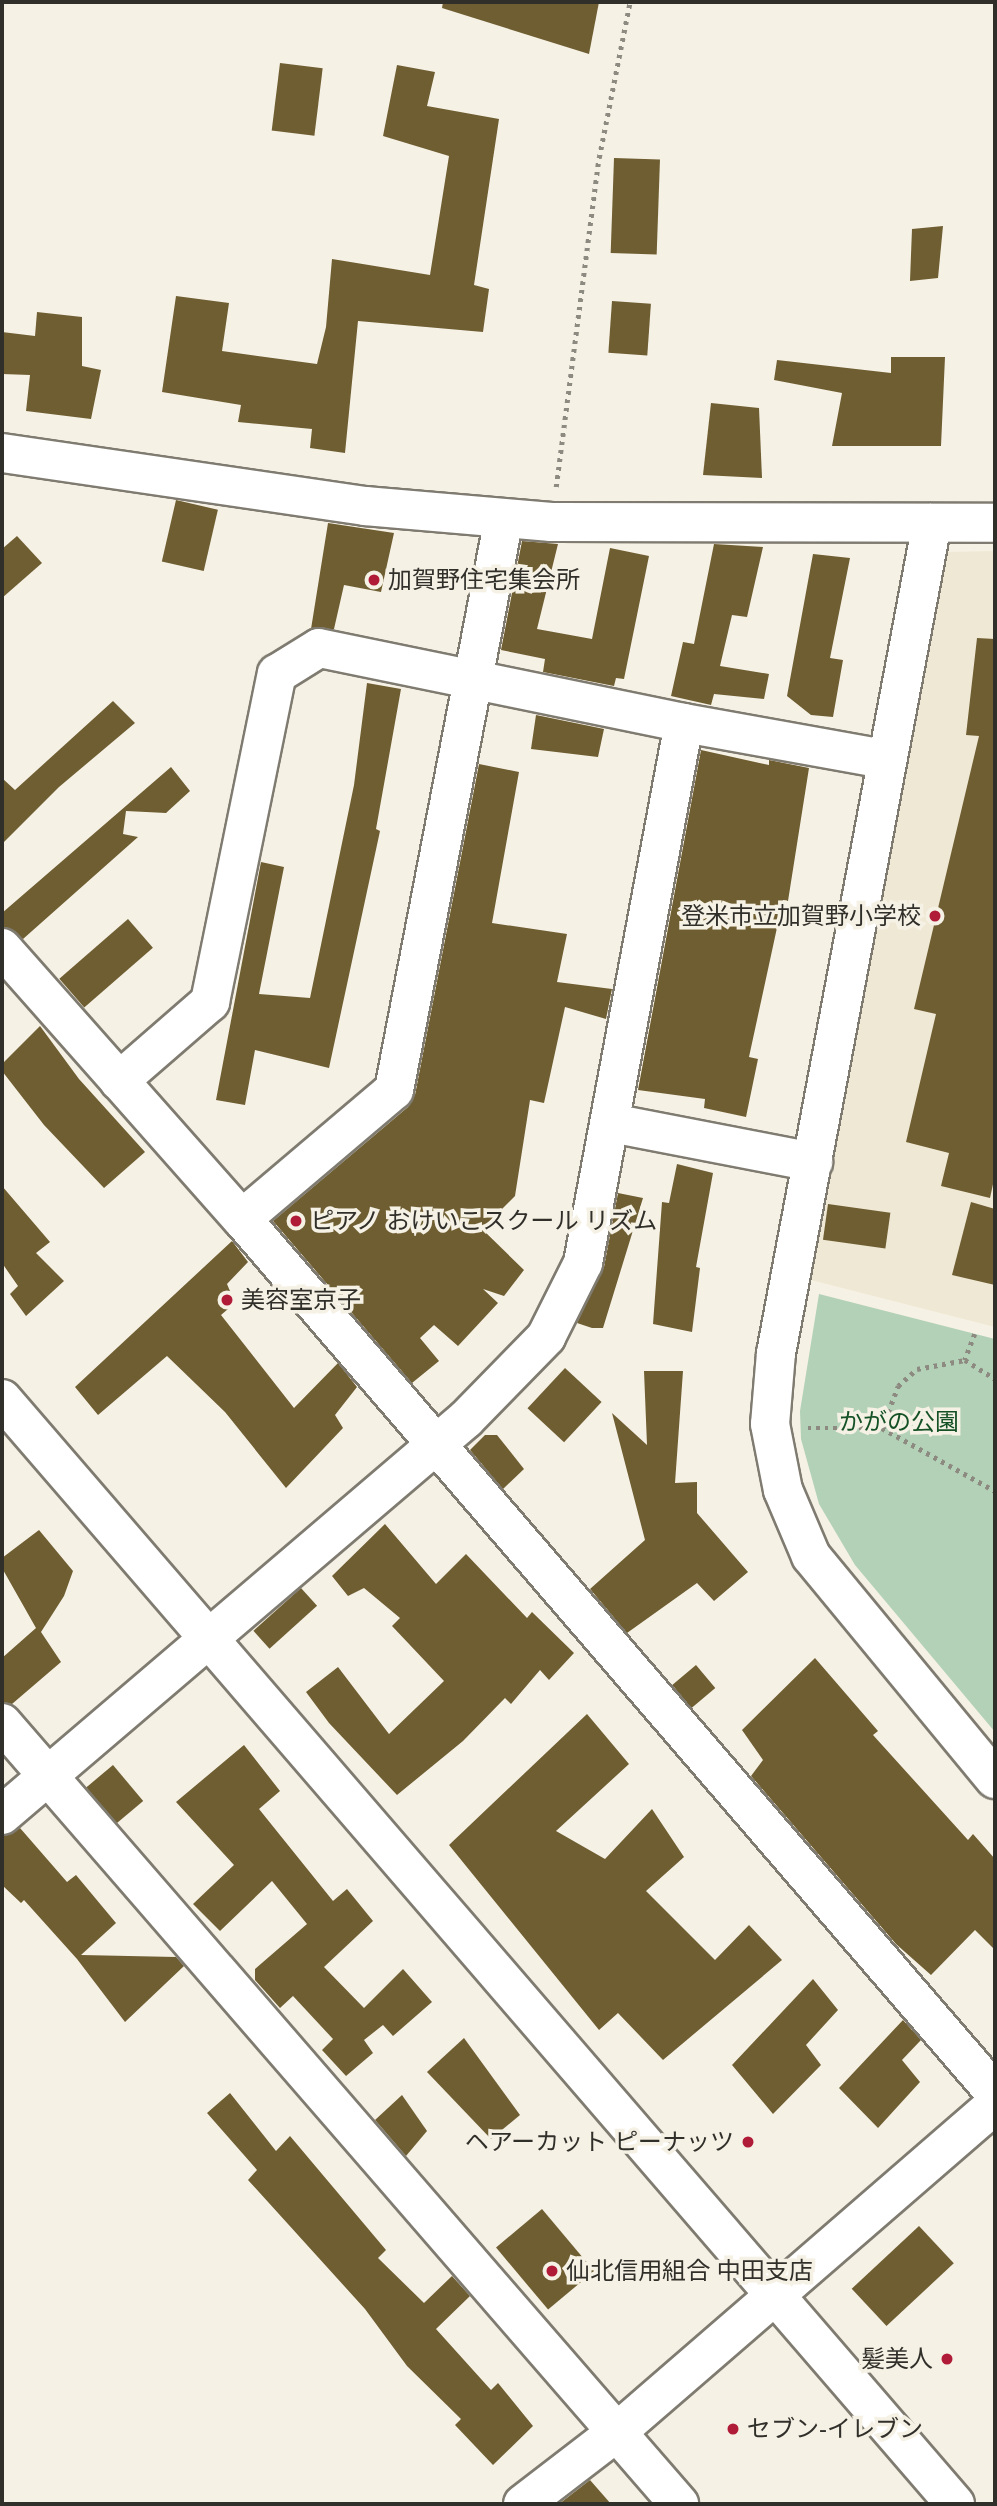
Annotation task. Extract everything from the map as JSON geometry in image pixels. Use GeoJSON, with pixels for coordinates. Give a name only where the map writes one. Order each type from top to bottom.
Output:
{"type":"FeatureCollection","features":[{"type":"Feature","properties":{"kind":"street"},"geometry":{"type":"LineString","coordinates":[[2,453],[365,506],[551,522],[995,523]]}},
{"type":"Feature","properties":{"kind":"street"},"geometry":{"type":"LineString","coordinates":[[243,1219],[394,1090],[504,518]]}},
{"type":"Feature","properties":{"kind":"street"},"geometry":{"type":"LineString","coordinates":[[932,523],[885,759],[771,1388],[770,1424],[783,1490],[811,1556],[995,1779]]}},
{"type":"Feature","properties":{"kind":"street"},"geometry":{"type":"LineString","coordinates":[[119,1081],[210,1002],[277,674],[319,649],[684,723],[885,759]]}},
{"type":"Feature","properties":{"kind":"street"},"geometry":{"type":"LineString","coordinates":[[2,1815],[206,1636],[435,1444],[523,1364],[565,1304],[583,1263],[684,723]]}},
{"type":"Feature","properties":{"kind":"street"},"geometry":{"type":"LineString","coordinates":[[2,948],[243,1219],[995,2093]]}},
{"type":"Feature","properties":{"kind":"street"},"geometry":{"type":"LineString","coordinates":[[611,1123],[813,1162]]}},
{"type":"Feature","properties":{"kind":"street"},"geometry":{"type":"LineString","coordinates":[[2,1399],[955,2504]]}},
{"type":"Feature","properties":{"kind":"street"},"geometry":{"type":"LineString","coordinates":[[2,1723],[679,2504]]}},
{"type":"Feature","properties":{"kind":"street"},"geometry":{"type":"LineString","coordinates":[[523,2504],[617,2432],[995,2105]]}},
{"type":"Feature","properties":{"kind":"path"},"geometry":{"type":"LineString","coordinates":[[551,522],[599,158],[630,2]]}},
{"type":"Feature","properties":{"kind":"path"},"geometry":{"type":"LineString","coordinates":[[965,1360],[975,1334]]}},
{"type":"Feature","properties":{"kind":"path"},"geometry":{"type":"LineString","coordinates":[[882,1428],[898,1386],[917,1369],[965,1360],[995,1379]]}},
{"type":"Feature","properties":{"kind":"path"},"geometry":{"type":"LineString","coordinates":[[800,1428],[882,1428],[995,1491]]}},
{"type":"Feature","properties":{"kind":"shaded area","name":"登米市立加賀野小学校"},"geometry":{"type":"Polygon","coordinates":[[[995,551],[995,1327],[807,1279],[943,552],[995,551]]]}},
{"type":"Feature","properties":{"kind":"green space","name":"かがの公園"},"geometry":{"type":"Polygon","coordinates":[[[819,1294],[995,1339],[995,1732],[855,1565],[819,1504],[801,1439],[800,1411],[819,1294]]]}},
{"type":"Feature","properties":{"kind":"building"},"geometry":{"type":"Polygon","coordinates":[[[443,2],[599,2],[589,54],[442,8],[443,2]]]}},
{"type":"Feature","properties":{"kind":"building"},"geometry":{"type":"Polygon","coordinates":[[[280,63],[323,68],[314,136],[272,130],[280,63]]]}},
{"type":"Feature","properties":{"kind":"building"},"geometry":{"type":"Polygon","coordinates":[[[397,65],[435,72],[427,106],[499,119],[474,285],[489,289],[483,332],[358,321],[345,453],[310,448],[312,429],[238,422],[241,405],[162,392],[176,296],[229,303],[222,351],[317,364],[326,327],[332,259],[430,275],[449,156],[383,136],[397,65]]]}},
{"type":"Feature","properties":{"kind":"building"},"geometry":{"type":"Polygon","coordinates":[[[614,158],[660,160],[657,255],[611,253],[614,158]]]}},
{"type":"Feature","properties":{"kind":"building"},"geometry":{"type":"Polygon","coordinates":[[[943,226],[938,278],[910,281],[912,229],[943,226]]]}},
{"type":"Feature","properties":{"kind":"building"},"geometry":{"type":"Polygon","coordinates":[[[612,301],[651,304],[647,356],[608,353],[612,301]]]}},
{"type":"Feature","properties":{"kind":"building"},"geometry":{"type":"Polygon","coordinates":[[[37,312],[82,317],[82,366],[101,370],[91,419],[26,411],[30,375],[2,374],[2,332],[35,336],[37,312]]]}},
{"type":"Feature","properties":{"kind":"building"},"geometry":{"type":"Polygon","coordinates":[[[891,357],[945,357],[941,446],[832,446],[842,393],[774,380],[777,360],[891,373],[891,357]]]}},
{"type":"Feature","properties":{"kind":"building"},"geometry":{"type":"Polygon","coordinates":[[[711,403],[759,408],[762,478],[703,475],[711,403]]]}},
{"type":"Feature","properties":{"kind":"building"},"geometry":{"type":"Polygon","coordinates":[[[176,500],[218,510],[204,571],[162,561],[176,500]]]}},
{"type":"Feature","properties":{"kind":"building"},"geometry":{"type":"Polygon","coordinates":[[[328,523],[394,533],[381,592],[344,585],[334,629],[311,629],[328,523]]]}},
{"type":"Feature","properties":{"kind":"building"},"geometry":{"type":"Polygon","coordinates":[[[17,536],[42,563],[2,598],[2,549],[17,536]]]}},
{"type":"Feature","properties":{"kind":"building"},"geometry":{"type":"Polygon","coordinates":[[[522,541],[558,544],[537,629],[592,639],[610,548],[649,556],[624,679],[616,678],[614,686],[543,672],[545,659],[501,650],[522,541]]]}},
{"type":"Feature","properties":{"kind":"building"},"geometry":{"type":"Polygon","coordinates":[[[714,544],[763,547],[747,617],[732,615],[720,666],[769,674],[764,699],[714,694],[711,705],[671,696],[683,642],[694,644],[714,544]]]}},
{"type":"Feature","properties":{"kind":"building"},"geometry":{"type":"Polygon","coordinates":[[[813,554],[850,558],[830,658],[843,660],[833,717],[811,715],[787,696],[813,554]]]}},
{"type":"Feature","properties":{"kind":"building"},"geometry":{"type":"Polygon","coordinates":[[[977,638],[995,639],[995,1175],[990,1198],[941,1186],[949,1153],[906,1142],[936,1014],[914,1009],[979,736],[966,735],[977,638]]]}},
{"type":"Feature","properties":{"kind":"building"},"geometry":{"type":"Polygon","coordinates":[[[367,683],[401,689],[376,829],[380,831],[329,1068],[255,1050],[245,1105],[216,1100],[261,862],[284,867],[259,994],[310,998],[354,785],[367,683]]]}},
{"type":"Feature","properties":{"kind":"building"},"geometry":{"type":"Polygon","coordinates":[[[113,701],[135,723],[59,787],[2,844],[2,778],[15,790],[113,701]]]}},
{"type":"Feature","properties":{"kind":"building"},"geometry":{"type":"Polygon","coordinates":[[[536,715],[604,729],[598,757],[531,749],[536,715]]]}},
{"type":"Feature","properties":{"kind":"building"},"geometry":{"type":"Polygon","coordinates":[[[701,750],[769,765],[769,760],[809,768],[788,901],[783,900],[749,1057],[758,1059],[746,1117],[704,1108],[705,1099],[638,1090],[701,750]]]}},
{"type":"Feature","properties":{"kind":"building"},"geometry":{"type":"Polygon","coordinates":[[[479,764],[519,772],[492,923],[567,934],[557,982],[612,989],[606,1019],[565,1007],[544,1103],[530,1100],[515,1196],[482,1229],[524,1270],[504,1296],[483,1289],[498,1303],[458,1346],[434,1325],[420,1338],[439,1361],[412,1383],[273,1221],[408,1107],[415,1095],[479,764]]]}},
{"type":"Feature","properties":{"kind":"building"},"geometry":{"type":"Polygon","coordinates":[[[171,767],[190,791],[166,813],[126,811],[123,834],[138,837],[23,939],[2,927],[2,913],[171,767]]]}},
{"type":"Feature","properties":{"kind":"building"},"geometry":{"type":"Polygon","coordinates":[[[128,919],[153,948],[84,1007],[59,979],[128,919]]]}},
{"type":"Feature","properties":{"kind":"building"},"geometry":{"type":"Polygon","coordinates":[[[40,1026],[79,1079],[145,1152],[104,1188],[44,1125],[2,1071],[2,1064],[40,1026]]]}},
{"type":"Feature","properties":{"kind":"building"},"geometry":{"type":"Polygon","coordinates":[[[677,1164],[713,1173],[696,1267],[700,1268],[692,1332],[653,1324],[662,1202],[669,1203],[677,1164]]]}},
{"type":"Feature","properties":{"kind":"building"},"geometry":{"type":"Polygon","coordinates":[[[2,1186],[50,1242],[36,1253],[64,1281],[26,1316],[10,1294],[18,1286],[2,1263],[2,1186]]]}},
{"type":"Feature","properties":{"kind":"building"},"geometry":{"type":"Polygon","coordinates":[[[618,1193],[643,1198],[603,1328],[592,1328],[577,1323],[604,1267],[618,1193]]]}},
{"type":"Feature","properties":{"kind":"building"},"geometry":{"type":"Polygon","coordinates":[[[971,1202],[995,1209],[995,1285],[952,1275],[971,1202]]]}},
{"type":"Feature","properties":{"kind":"building"},"geometry":{"type":"Polygon","coordinates":[[[828,1204],[890,1213],[885,1248],[823,1240],[828,1204]]]}},
{"type":"Feature","properties":{"kind":"building"},"geometry":{"type":"Polygon","coordinates":[[[232,1241],[248,1262],[227,1284],[235,1303],[221,1315],[294,1408],[338,1363],[357,1387],[335,1415],[343,1428],[286,1488],[225,1412],[167,1356],[98,1415],[75,1387],[232,1241]]]}},
{"type":"Feature","properties":{"kind":"building"},"geometry":{"type":"Polygon","coordinates":[[[565,1368],[602,1402],[564,1442],[527,1408],[565,1368]]]}},
{"type":"Feature","properties":{"kind":"building"},"geometry":{"type":"Polygon","coordinates":[[[644,1371],[683,1371],[675,1483],[697,1482],[697,1513],[748,1572],[714,1601],[697,1583],[627,1633],[590,1589],[645,1540],[612,1413],[647,1445],[644,1371]]]}},
{"type":"Feature","properties":{"kind":"building"},"geometry":{"type":"Polygon","coordinates":[[[485,1435],[497,1435],[524,1469],[503,1489],[470,1450],[485,1435]]]}},
{"type":"Feature","properties":{"kind":"building"},"geometry":{"type":"Polygon","coordinates":[[[385,1524],[436,1584],[466,1554],[527,1618],[532,1612],[574,1653],[549,1680],[540,1670],[511,1704],[505,1698],[463,1741],[397,1795],[329,1723],[306,1692],[338,1667],[389,1734],[444,1681],[392,1626],[400,1618],[364,1588],[348,1596],[332,1576],[385,1524]]]}},
{"type":"Feature","properties":{"kind":"building"},"geometry":{"type":"Polygon","coordinates":[[[39,1530],[73,1571],[64,1596],[41,1632],[61,1662],[12,1704],[2,1702],[2,1658],[36,1628],[2,1568],[2,1558],[39,1530]]]}},
{"type":"Feature","properties":{"kind":"building"},"geometry":{"type":"Polygon","coordinates":[[[301,1588],[317,1606],[269,1649],[253,1631],[301,1588]]]}},
{"type":"Feature","properties":{"kind":"building"},"geometry":{"type":"Polygon","coordinates":[[[815,1658],[878,1731],[873,1735],[968,1840],[973,1834],[995,1859],[995,1950],[975,1930],[931,1975],[896,1944],[751,1776],[763,1760],[742,1730],[815,1658]]]}},
{"type":"Feature","properties":{"kind":"building"},"geometry":{"type":"Polygon","coordinates":[[[696,1665],[715,1688],[692,1708],[672,1685],[696,1665]]]}},
{"type":"Feature","properties":{"kind":"building"},"geometry":{"type":"Polygon","coordinates":[[[587,1714],[629,1764],[556,1831],[605,1859],[652,1809],[684,1857],[646,1891],[715,1960],[749,1925],[782,1960],[663,2060],[618,2013],[599,2030],[449,1845],[587,1714]]]}},
{"type":"Feature","properties":{"kind":"building"},"geometry":{"type":"Polygon","coordinates":[[[244,1745],[280,1791],[259,1809],[333,1901],[347,1889],[373,1921],[324,1967],[364,2008],[403,1969],[432,2002],[393,2036],[383,2025],[364,2040],[373,2053],[346,2076],[322,2050],[333,2039],[293,1996],[280,2008],[255,1980],[255,1969],[307,1924],[272,1881],[220,1931],[193,1904],[234,1865],[176,1802],[244,1745]]]}},
{"type":"Feature","properties":{"kind":"building"},"geometry":{"type":"Polygon","coordinates":[[[113,1765],[143,1801],[116,1824],[86,1787],[113,1765]]]}},
{"type":"Feature","properties":{"kind":"building"},"geometry":{"type":"Polygon","coordinates":[[[20,1828],[67,1882],[76,1875],[116,1923],[81,1955],[176,1957],[184,1966],[125,2022],[77,1959],[24,1900],[21,1903],[2,1885],[2,1836],[20,1828]]]}},
{"type":"Feature","properties":{"kind":"building"},"geometry":{"type":"Polygon","coordinates":[[[813,1979],[838,2010],[806,2045],[821,2065],[773,2114],[732,2065],[813,1979]]]}},
{"type":"Feature","properties":{"kind":"building"},"geometry":{"type":"Polygon","coordinates":[[[903,2020],[921,2040],[902,2060],[920,2082],[878,2128],[839,2088],[903,2020]]]}},
{"type":"Feature","properties":{"kind":"building"},"geometry":{"type":"Polygon","coordinates":[[[464,2038],[520,2115],[491,2139],[427,2072],[464,2038]]]}},
{"type":"Feature","properties":{"kind":"building"},"geometry":{"type":"Polygon","coordinates":[[[230,2093],[276,2151],[290,2136],[386,2250],[378,2258],[424,2303],[452,2276],[470,2296],[436,2329],[491,2390],[498,2383],[533,2426],[493,2465],[455,2425],[461,2419],[407,2366],[365,2309],[248,2180],[257,2170],[207,2113],[230,2093]]]}},
{"type":"Feature","properties":{"kind":"building"},"geometry":{"type":"Polygon","coordinates":[[[402,2095],[427,2131],[406,2156],[375,2120],[402,2095]]]}},
{"type":"Feature","properties":{"kind":"building"},"geometry":{"type":"Polygon","coordinates":[[[542,2209],[594,2271],[548,2310],[496,2248],[542,2209]]]}},
{"type":"Feature","properties":{"kind":"building"},"geometry":{"type":"Polygon","coordinates":[[[919,2226],[954,2263],[886,2326],[852,2289],[919,2226]]]}},
{"type":"Feature","properties":{"kind":"building"},"geometry":{"type":"Polygon","coordinates":[[[590,2480],[611,2504],[559,2504],[590,2480]]]}},
{"type":"Feature","properties":{"kind":"place","name":"加賀野住宅集会所"},"geometry":{"type":"Point","coordinates":[374,580]}},
{"type":"Feature","properties":{"kind":"place","name":"登米市立加賀野小学校"},"geometry":{"type":"Point","coordinates":[935,916]}},
{"type":"Feature","properties":{"kind":"place","name":"ピアノ おけいこスクール リズム"},"geometry":{"type":"Point","coordinates":[296,1221]}},
{"type":"Feature","properties":{"kind":"place","name":"美容室京子"},"geometry":{"type":"Point","coordinates":[227,1300]}},
{"type":"Feature","properties":{"kind":"place","name":"ヘアーカット ピーナッツ"},"geometry":{"type":"Point","coordinates":[748,2142]}},
{"type":"Feature","properties":{"kind":"place","name":"仙北信用組合 中田支店"},"geometry":{"type":"Point","coordinates":[552,2271]}},
{"type":"Feature","properties":{"kind":"place","name":"髪美人"},"geometry":{"type":"Point","coordinates":[947,2359]}},
{"type":"Feature","properties":{"kind":"place","name":"セブン-イレブン"},"geometry":{"type":"Point","coordinates":[733,2429]}}]}
